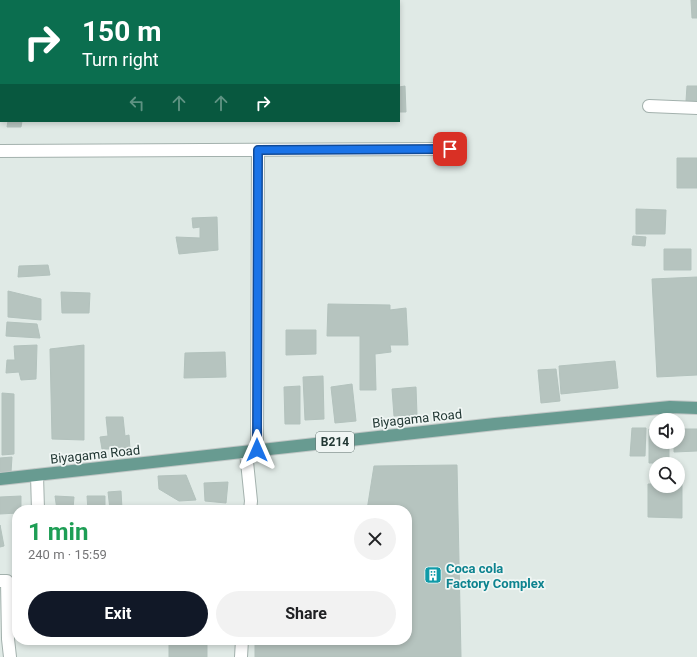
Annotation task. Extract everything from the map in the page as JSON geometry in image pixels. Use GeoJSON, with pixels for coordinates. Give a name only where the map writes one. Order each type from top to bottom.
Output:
{"type":"FeatureCollection","features":[{"type":"Feature","properties":{"kind":"main road","name":"Biyagama Road"},"geometry":{"type":"LineString","coordinates":[[670,407],[697,399]]}},
{"type":"Feature","properties":{"kind":"main road","name":"Biyagama Road"},"geometry":{"type":"LineString","coordinates":[[0,479],[488,424],[670,407],[697,408]]}},
{"type":"Feature","properties":{"kind":"street"},"geometry":{"type":"LineString","coordinates":[[649,106],[697,108]]}},
{"type":"Feature","properties":{"kind":"street"},"geometry":{"type":"LineString","coordinates":[[0,151],[450,149]]}},
{"type":"Feature","properties":{"kind":"street"},"geometry":{"type":"LineString","coordinates":[[251,505],[258,150]]}},
{"type":"Feature","properties":{"kind":"street"},"geometry":{"type":"LineString","coordinates":[[37,475],[38,505]]}},
{"type":"Feature","properties":{"kind":"street"},"geometry":{"type":"LineString","coordinates":[[0,581],[7,581],[8,639],[10,657]]}},
{"type":"Feature","properties":{"kind":"street"},"geometry":{"type":"LineString","coordinates":[[241,657],[242,645]]}},
{"type":"Feature","properties":{"kind":"building"},"geometry":{"type":"Polygon","coordinates":[[[691,0],[697,0],[697,18],[692,18],[691,0]]]}},
{"type":"Feature","properties":{"kind":"building"},"geometry":{"type":"Polygon","coordinates":[[[405,86],[406,112],[400,112],[400,87],[405,86]]]}},
{"type":"Feature","properties":{"kind":"building"},"geometry":{"type":"Polygon","coordinates":[[[687,86],[697,86],[697,101],[686,101],[687,86]]]}},
{"type":"Feature","properties":{"kind":"building"},"geometry":{"type":"Polygon","coordinates":[[[8,122],[22,122],[21,127],[7,127],[8,122]]]}},
{"type":"Feature","properties":{"kind":"building"},"geometry":{"type":"Polygon","coordinates":[[[677,158],[697,158],[697,188],[677,188],[677,158]]]}},
{"type":"Feature","properties":{"kind":"building"},"geometry":{"type":"Polygon","coordinates":[[[636,209],[666,210],[665,234],[636,234],[636,209]]]}},
{"type":"Feature","properties":{"kind":"building"},"geometry":{"type":"Polygon","coordinates":[[[217,217],[218,250],[179,254],[176,237],[200,238],[200,227],[193,228],[192,218],[217,217]]]}},
{"type":"Feature","properties":{"kind":"building"},"geometry":{"type":"Polygon","coordinates":[[[633,236],[646,237],[645,246],[632,245],[633,236]]]}},
{"type":"Feature","properties":{"kind":"building"},"geometry":{"type":"Polygon","coordinates":[[[664,249],[691,249],[691,270],[664,270],[664,249]]]}},
{"type":"Feature","properties":{"kind":"building"},"geometry":{"type":"Polygon","coordinates":[[[48,265],[50,275],[18,277],[19,266],[48,265]]]}},
{"type":"Feature","properties":{"kind":"building"},"geometry":{"type":"Polygon","coordinates":[[[697,277],[697,375],[657,377],[652,279],[697,277]]]}},
{"type":"Feature","properties":{"kind":"building"},"geometry":{"type":"Polygon","coordinates":[[[8,291],[41,299],[41,320],[8,317],[8,291]]]}},
{"type":"Feature","properties":{"kind":"building"},"geometry":{"type":"Polygon","coordinates":[[[61,292],[90,293],[89,313],[62,313],[61,292]]]}},
{"type":"Feature","properties":{"kind":"building"},"geometry":{"type":"Polygon","coordinates":[[[328,304],[390,305],[390,310],[406,308],[408,345],[390,345],[391,352],[375,354],[376,390],[360,390],[360,336],[327,336],[328,304]]]}},
{"type":"Feature","properties":{"kind":"building"},"geometry":{"type":"Polygon","coordinates":[[[7,322],[37,324],[40,338],[6,336],[7,322]]]}},
{"type":"Feature","properties":{"kind":"building"},"geometry":{"type":"Polygon","coordinates":[[[286,330],[316,330],[316,354],[286,355],[286,330]]]}},
{"type":"Feature","properties":{"kind":"building"},"geometry":{"type":"Polygon","coordinates":[[[37,345],[36,379],[21,380],[19,372],[6,373],[7,360],[15,360],[14,346],[37,345]]]}},
{"type":"Feature","properties":{"kind":"building"},"geometry":{"type":"Polygon","coordinates":[[[84,345],[84,440],[52,439],[50,349],[84,345]]]}},
{"type":"Feature","properties":{"kind":"building"},"geometry":{"type":"Polygon","coordinates":[[[225,352],[226,377],[184,378],[185,353],[225,352]]]}},
{"type":"Feature","properties":{"kind":"building"},"geometry":{"type":"Polygon","coordinates":[[[615,361],[618,388],[561,394],[559,366],[615,361]]]}},
{"type":"Feature","properties":{"kind":"building"},"geometry":{"type":"Polygon","coordinates":[[[556,369],[560,401],[541,403],[538,370],[556,369]]]}},
{"type":"Feature","properties":{"kind":"building"},"geometry":{"type":"Polygon","coordinates":[[[323,376],[324,419],[305,420],[303,377],[323,376]]]}},
{"type":"Feature","properties":{"kind":"building"},"geometry":{"type":"Polygon","coordinates":[[[352,384],[356,421],[335,423],[331,387],[352,384]]]}},
{"type":"Feature","properties":{"kind":"building"},"geometry":{"type":"Polygon","coordinates":[[[300,386],[300,424],[285,424],[284,387],[300,386]]]}},
{"type":"Feature","properties":{"kind":"building"},"geometry":{"type":"Polygon","coordinates":[[[416,387],[417,415],[394,416],[392,389],[416,387]]]}},
{"type":"Feature","properties":{"kind":"building"},"geometry":{"type":"Polygon","coordinates":[[[2,393],[14,394],[14,454],[2,455],[2,393]]]}},
{"type":"Feature","properties":{"kind":"building"},"geometry":{"type":"Polygon","coordinates":[[[106,417],[123,417],[125,436],[129,435],[130,449],[102,449],[100,437],[108,436],[106,417]]]}},
{"type":"Feature","properties":{"kind":"building"},"geometry":{"type":"Polygon","coordinates":[[[632,428],[646,428],[645,456],[630,456],[632,428]]]}},
{"type":"Feature","properties":{"kind":"building"},"geometry":{"type":"Polygon","coordinates":[[[685,429],[697,429],[697,451],[674,452],[674,449],[685,449],[685,429]]]}},
{"type":"Feature","properties":{"kind":"building"},"geometry":{"type":"Polygon","coordinates":[[[649,449],[669,449],[669,457],[649,457],[649,449]]]}},
{"type":"Feature","properties":{"kind":"building"},"geometry":{"type":"Polygon","coordinates":[[[12,457],[11,472],[0,472],[0,458],[12,457]]]}},
{"type":"Feature","properties":{"kind":"building","name":"Coca cola Factory Complex"},"geometry":{"type":"Polygon","coordinates":[[[457,465],[461,657],[255,657],[255,645],[412,645],[412,505],[368,505],[374,466],[457,465]]]}},
{"type":"Feature","properties":{"kind":"building"},"geometry":{"type":"Polygon","coordinates":[[[186,475],[196,500],[179,501],[159,489],[158,476],[186,475]]]}},
{"type":"Feature","properties":{"kind":"building"},"geometry":{"type":"Polygon","coordinates":[[[228,482],[226,503],[205,501],[204,483],[228,482]]]}},
{"type":"Feature","properties":{"kind":"building"},"geometry":{"type":"Polygon","coordinates":[[[648,484],[649,493],[682,493],[682,518],[648,517],[648,484]]]}},
{"type":"Feature","properties":{"kind":"building"},"geometry":{"type":"Polygon","coordinates":[[[121,491],[122,505],[109,505],[108,492],[121,491]]]}},
{"type":"Feature","properties":{"kind":"building"},"geometry":{"type":"Polygon","coordinates":[[[21,496],[21,505],[12,505],[12,513],[0,514],[0,497],[21,496]]]}},
{"type":"Feature","properties":{"kind":"building"},"geometry":{"type":"Polygon","coordinates":[[[55,496],[74,497],[73,505],[56,505],[55,496]]]}},
{"type":"Feature","properties":{"kind":"building"},"geometry":{"type":"Polygon","coordinates":[[[87,496],[105,496],[105,505],[88,505],[87,496]]]}},
{"type":"Feature","properties":{"kind":"building"},"geometry":{"type":"Polygon","coordinates":[[[0,525],[4,546],[0,547],[0,525]]]}},
{"type":"Feature","properties":{"kind":"building"},"geometry":{"type":"Polygon","coordinates":[[[169,645],[207,645],[207,657],[169,657],[169,645]]]}},
{"type":"Feature","properties":{"kind":"place","name":"Coca cola Factory Complex"},"geometry":{"type":"Point","coordinates":[433,575]}},
{"type":"Feature","properties":{"kind":"route"},"geometry":{"type":"LineString","coordinates":[[257,450],[258,150],[450,149]]}}]}
